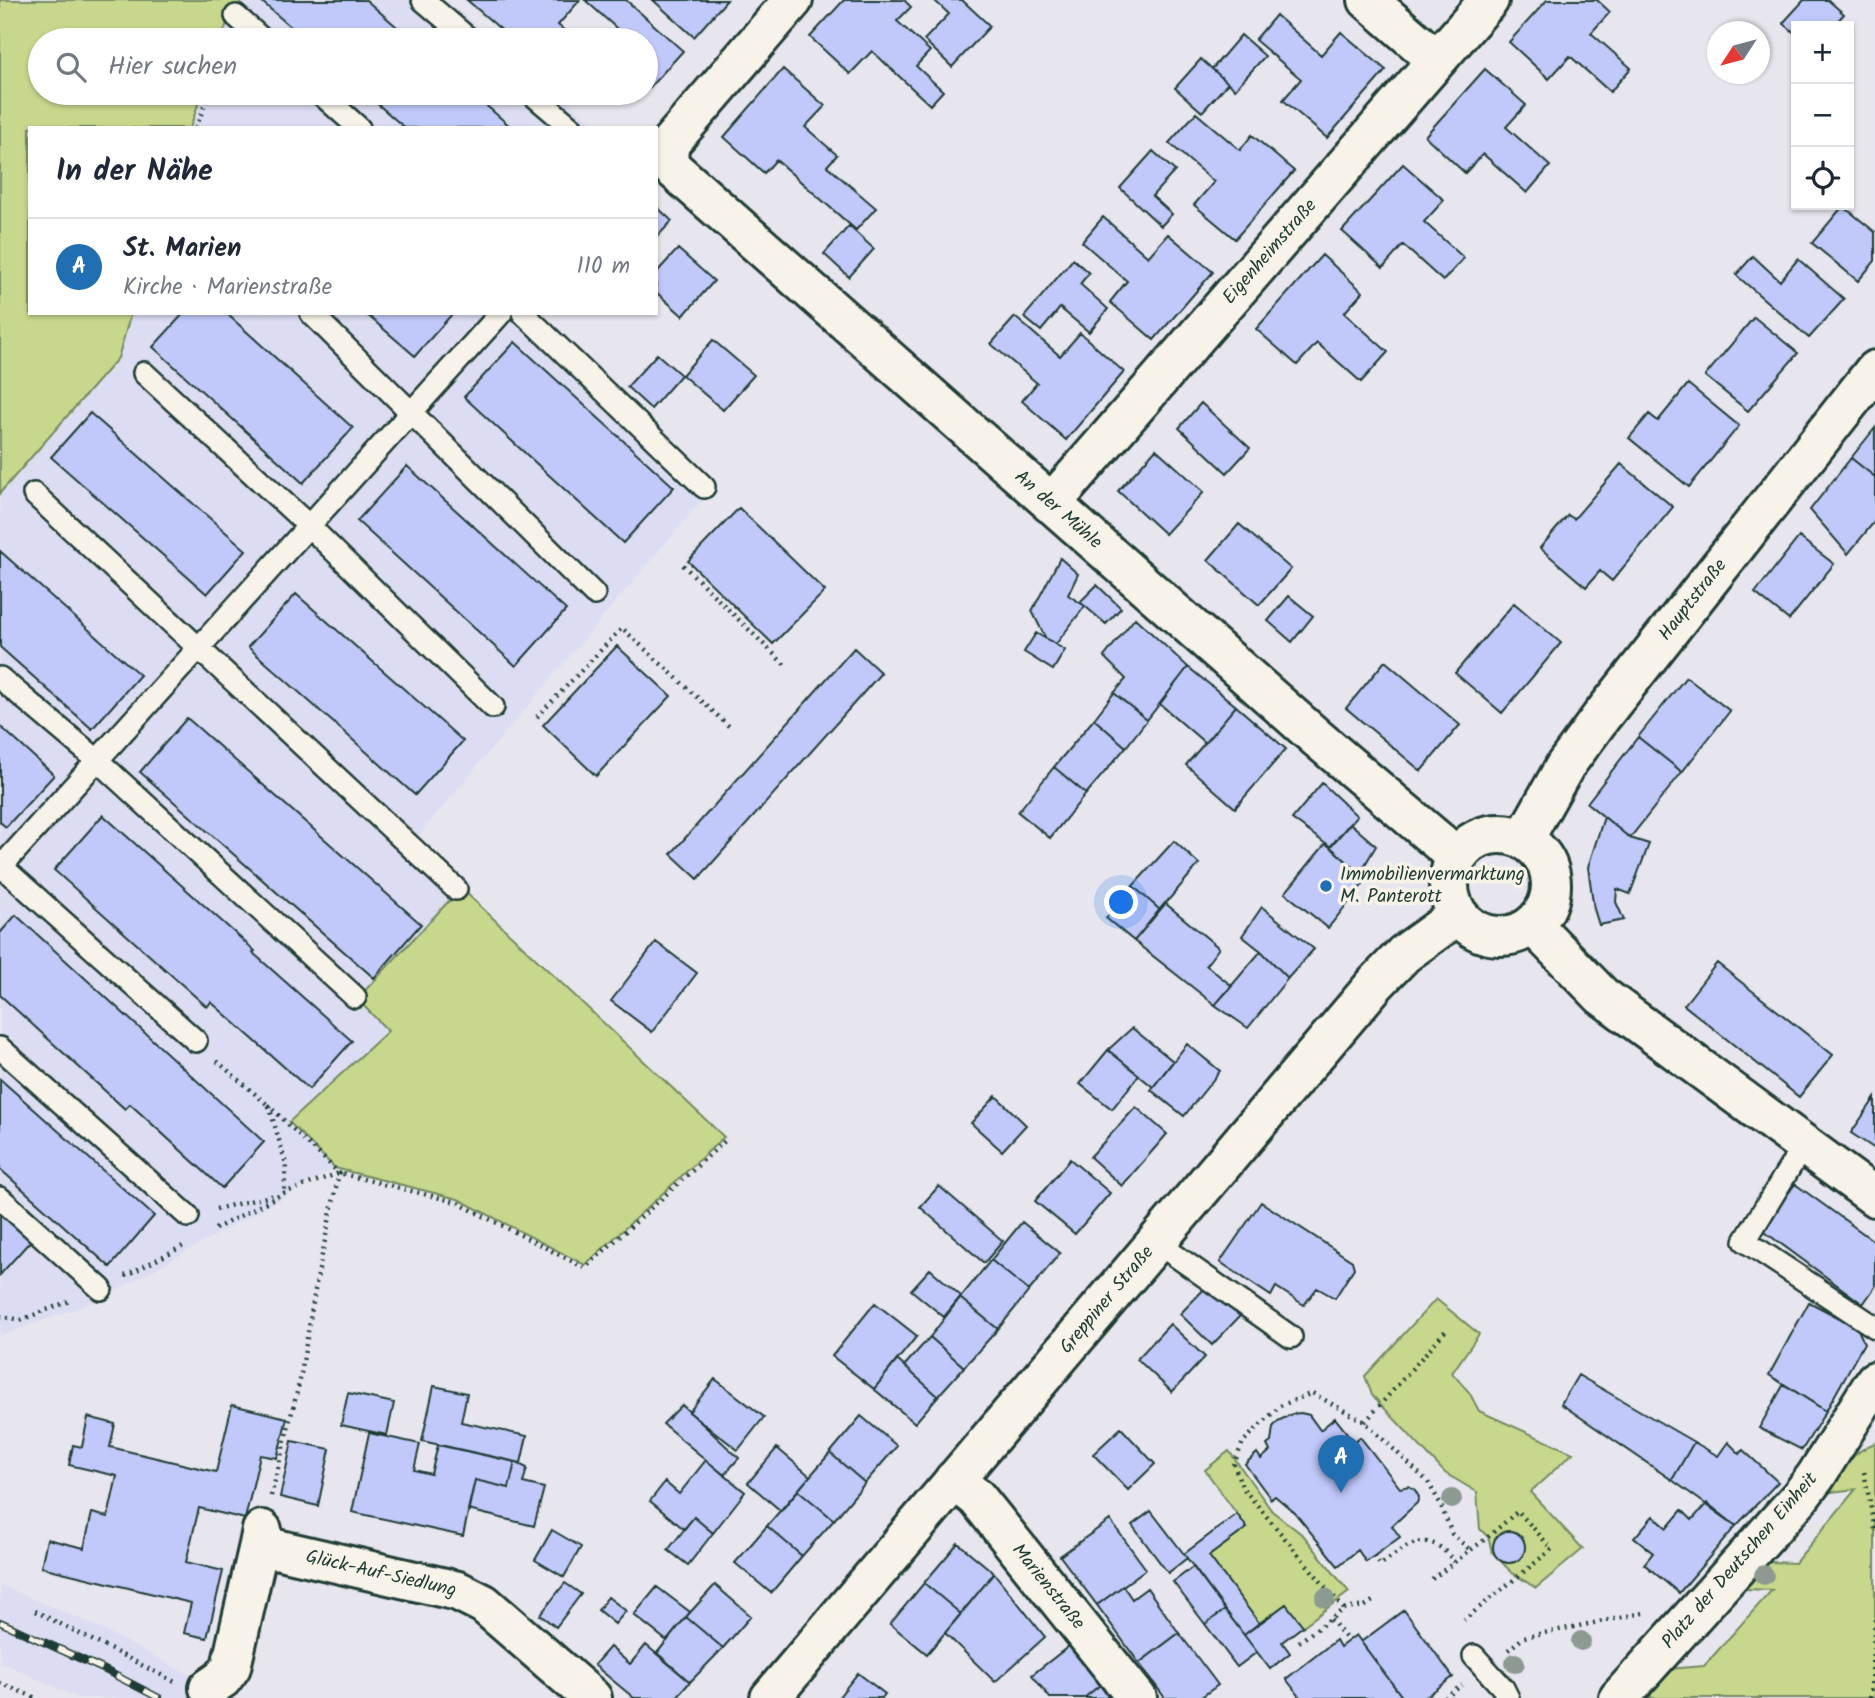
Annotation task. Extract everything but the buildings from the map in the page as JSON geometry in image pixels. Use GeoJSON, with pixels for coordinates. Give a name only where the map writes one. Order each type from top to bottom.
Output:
{"type":"FeatureCollection","features":[{"type":"Feature","properties":{"kind":"street"},"geometry":{"type":"LineString","coordinates":[[662,158],[670,143],[793,0]]}},
{"type":"Feature","properties":{"kind":"street"},"geometry":{"type":"LineString","coordinates":[[1368,0],[1437,60]]}},
{"type":"Feature","properties":{"kind":"street","name":"Eigenheimstraße"},"geometry":{"type":"LineString","coordinates":[[1051,504],[1489,0]]}},
{"type":"Feature","properties":{"kind":"street","name":"An der Mühle"},"geometry":{"type":"LineString","coordinates":[[662,158],[1318,739],[1457,857]]}},
{"type":"Feature","properties":{"kind":"street","name":"Hauptstraße"},"geometry":{"type":"LineString","coordinates":[[1524,839],[1565,766],[1601,717],[1875,370]]}},
{"type":"Feature","properties":{"kind":"street"},"geometry":{"type":"LineString","coordinates":[[1506,834],[1524,839],[1543,857],[1552,880],[1548,905],[1533,925],[1518,934],[1493,936],[1477,931],[1458,915],[1448,890],[1450,873],[1457,857],[1470,843],[1487,835],[1506,834]]}},
{"type":"Feature","properties":{"kind":"street","name":"Greppiner Straße"},"geometry":{"type":"LineString","coordinates":[[769,1698],[1375,984],[1404,954],[1458,915]]}},
{"type":"Feature","properties":{"kind":"street"},"geometry":{"type":"LineString","coordinates":[[1533,925],[1602,996],[1875,1197]]}},
{"type":"Feature","properties":{"kind":"street","name":"Platz der Deutschen Einheit"},"geometry":{"type":"LineString","coordinates":[[1619,1698],[1816,1476],[1875,1381]]}},
{"type":"Feature","properties":{"kind":"street","name":"Marienstraße"},"geometry":{"type":"LineString","coordinates":[[954,1480],[977,1498],[1137,1698]]}},
{"type":"Feature","properties":{"kind":"street"},"geometry":{"type":"LineString","coordinates":[[209,1688],[222,1679],[231,1667],[260,1538]]}},
{"type":"Feature","properties":{"kind":"street","name":"Glück-Auf-Siedlung"},"geometry":{"type":"LineString","coordinates":[[260,1538],[458,1591],[484,1604],[592,1698]]}},
{"type":"Feature","properties":{"kind":"lane"},"geometry":{"type":"LineString","coordinates":[[423,0],[456,28]]}},
{"type":"Feature","properties":{"kind":"lane"},"geometry":{"type":"LineString","coordinates":[[236,16],[250,28]]}},
{"type":"Feature","properties":{"kind":"lane"},"geometry":{"type":"LineString","coordinates":[[333,105],[357,126]]}},
{"type":"Feature","properties":{"kind":"lane"},"geometry":{"type":"LineString","coordinates":[[545,105],[570,126]]}},
{"type":"Feature","properties":{"kind":"lane"},"geometry":{"type":"LineString","coordinates":[[313,315],[594,594]]}},
{"type":"Feature","properties":{"kind":"lane"},"geometry":{"type":"LineString","coordinates":[[196,1041],[1,866],[498,315]]}},
{"type":"Feature","properties":{"kind":"lane"},"geometry":{"type":"LineString","coordinates":[[525,315],[704,487]]}},
{"type":"Feature","properties":{"kind":"lane"},"geometry":{"type":"LineString","coordinates":[[144,373],[309,526],[493,707]]}},
{"type":"Feature","properties":{"kind":"lane"},"geometry":{"type":"LineString","coordinates":[[34,494],[456,889]]}},
{"type":"Feature","properties":{"kind":"lane"},"geometry":{"type":"LineString","coordinates":[[0,678],[97,760],[355,997]]}},
{"type":"Feature","properties":{"kind":"lane"},"geometry":{"type":"LineString","coordinates":[[0,1048],[188,1216]]}},
{"type":"Feature","properties":{"kind":"lane"},"geometry":{"type":"LineString","coordinates":[[1804,1144],[1745,1241],[1875,1327]]}},
{"type":"Feature","properties":{"kind":"lane"},"geometry":{"type":"LineString","coordinates":[[0,1198],[101,1289]]}},
{"type":"Feature","properties":{"kind":"lane"},"geometry":{"type":"LineString","coordinates":[[1156,1242],[1291,1337]]}},
{"type":"Feature","properties":{"kind":"lane"},"geometry":{"type":"LineString","coordinates":[[1479,1662],[1503,1688],[1508,1698]]}},
{"type":"Feature","properties":{"kind":"path"},"geometry":{"type":"LineString","coordinates":[[197,126],[205,105]]}},
{"type":"Feature","properties":{"kind":"path"},"geometry":{"type":"LineString","coordinates":[[683,565],[786,666]]}},
{"type":"Feature","properties":{"kind":"path"},"geometry":{"type":"LineString","coordinates":[[537,717],[622,628],[732,730]]}},
{"type":"Feature","properties":{"kind":"path"},"geometry":{"type":"LineString","coordinates":[[196,1041],[339,1173],[456,1202],[584,1268],[727,1139]]}},
{"type":"Feature","properties":{"kind":"path"},"geometry":{"type":"LineString","coordinates":[[269,1107],[286,1164],[284,1193]]}},
{"type":"Feature","properties":{"kind":"path"},"geometry":{"type":"LineString","coordinates":[[188,1216],[284,1193],[339,1173]]}},
{"type":"Feature","properties":{"kind":"path"},"geometry":{"type":"LineString","coordinates":[[260,1538],[300,1380],[339,1173]]}},
{"type":"Feature","properties":{"kind":"path"},"geometry":{"type":"LineString","coordinates":[[213,1230],[284,1193]]}},
{"type":"Feature","properties":{"kind":"path"},"geometry":{"type":"LineString","coordinates":[[0,1316],[21,1320],[101,1289],[190,1242]]}},
{"type":"Feature","properties":{"kind":"path"},"geometry":{"type":"LineString","coordinates":[[1365,1422],[1447,1329]]}},
{"type":"Feature","properties":{"kind":"path"},"geometry":{"type":"LineString","coordinates":[[1344,1609],[1242,1487],[1234,1464],[1242,1442],[1280,1406],[1312,1393],[1365,1422],[1428,1482],[1452,1534],[1470,1550]]}},
{"type":"Feature","properties":{"kind":"path"},"geometry":{"type":"LineString","coordinates":[[1432,1579],[1518,1511],[1552,1549],[1464,1620]]}},
{"type":"Feature","properties":{"kind":"path"},"geometry":{"type":"LineString","coordinates":[[1380,1564],[1404,1547],[1424,1541],[1444,1548],[1454,1562]]}},
{"type":"Feature","properties":{"kind":"path"},"geometry":{"type":"LineString","coordinates":[[1374,1556],[1384,1570]]}},
{"type":"Feature","properties":{"kind":"path"},"geometry":{"type":"LineString","coordinates":[[1299,1642],[1344,1609],[1364,1606],[1376,1599]]}},
{"type":"Feature","properties":{"kind":"path"},"geometry":{"type":"LineString","coordinates":[[1479,1662],[1524,1637],[1709,1599]]}},
{"type":"Feature","properties":{"kind":"path"},"geometry":{"type":"LineString","coordinates":[[35,1611],[186,1688],[209,1688]]}},
{"type":"Feature","properties":{"kind":"path"},"geometry":{"type":"LineString","coordinates":[[1331,1619],[1348,1641]]}},
{"type":"Feature","properties":{"kind":"path"},"geometry":{"type":"LineString","coordinates":[[1870,1698],[1875,1619]]}},
{"type":"Feature","properties":{"kind":"path"},"geometry":{"type":"LineString","coordinates":[[0,1683],[36,1698]]}},
{"type":"Feature","properties":{"kind":"shaded area"},"geometry":{"type":"Polygon","coordinates":[[[242,0],[445,0],[479,28],[225,28],[242,0]]]}},
{"type":"Feature","properties":{"kind":"shaded area"},"geometry":{"type":"Polygon","coordinates":[[[198,105],[571,105],[597,126],[191,126],[198,105]]]}},
{"type":"Feature","properties":{"kind":"shaded area"},"geometry":{"type":"Polygon","coordinates":[[[130,315],[533,315],[712,488],[413,842],[461,888],[357,999],[389,1030],[289,1121],[335,1168],[100,1300],[0,1336],[0,493],[118,358],[130,315]]]}},
{"type":"Feature","properties":{"kind":"shaded area"},"geometry":{"type":"Polygon","coordinates":[[[0,1585],[92,1624],[234,1698],[78,1698],[0,1662],[0,1585]]]}},
{"type":"Feature","properties":{"kind":"green space"},"geometry":{"type":"Polygon","coordinates":[[[0,0],[242,0],[225,28],[28,28],[28,105],[198,105],[191,126],[28,126],[28,315],[130,315],[118,358],[0,493],[0,0]]]}},
{"type":"Feature","properties":{"kind":"green space"},"geometry":{"type":"Polygon","coordinates":[[[461,888],[724,1137],[585,1265],[458,1199],[335,1168],[289,1122],[388,1031],[357,999],[461,888]]]}},
{"type":"Feature","properties":{"kind":"green space"},"geometry":{"type":"Polygon","coordinates":[[[1436,1299],[1479,1334],[1452,1373],[1469,1392],[1479,1411],[1573,1453],[1530,1492],[1583,1549],[1536,1588],[1511,1572],[1492,1552],[1488,1537],[1480,1529],[1477,1492],[1445,1473],[1372,1395],[1365,1376],[1436,1299]]]}},
{"type":"Feature","properties":{"kind":"green space"},"geometry":{"type":"Polygon","coordinates":[[[1875,1443],[1875,1698],[1650,1698],[1652,1690],[1667,1669],[1704,1666],[1772,1590],[1744,1589],[1769,1562],[1795,1563],[1856,1489],[1823,1493],[1852,1458],[1875,1443]]]}},
{"type":"Feature","properties":{"kind":"green space"},"geometry":{"type":"Polygon","coordinates":[[[1229,1451],[1272,1511],[1304,1536],[1349,1592],[1303,1626],[1286,1604],[1259,1623],[1209,1556],[1247,1528],[1205,1470],[1229,1451]]]}},
{"type":"Feature","properties":{"kind":"railway"},"geometry":{"type":"LineString","coordinates":[[0,1622],[159,1698]]}},
{"type":"Feature","properties":{"kind":"place","name":"Immobilienvermarktung M. Panterott"},"geometry":{"type":"Point","coordinates":[1326,886]}},
{"type":"Feature","properties":{"kind":"place","name":"St. Marien"},"geometry":{"type":"Point","coordinates":[1341,1493]}}]}
